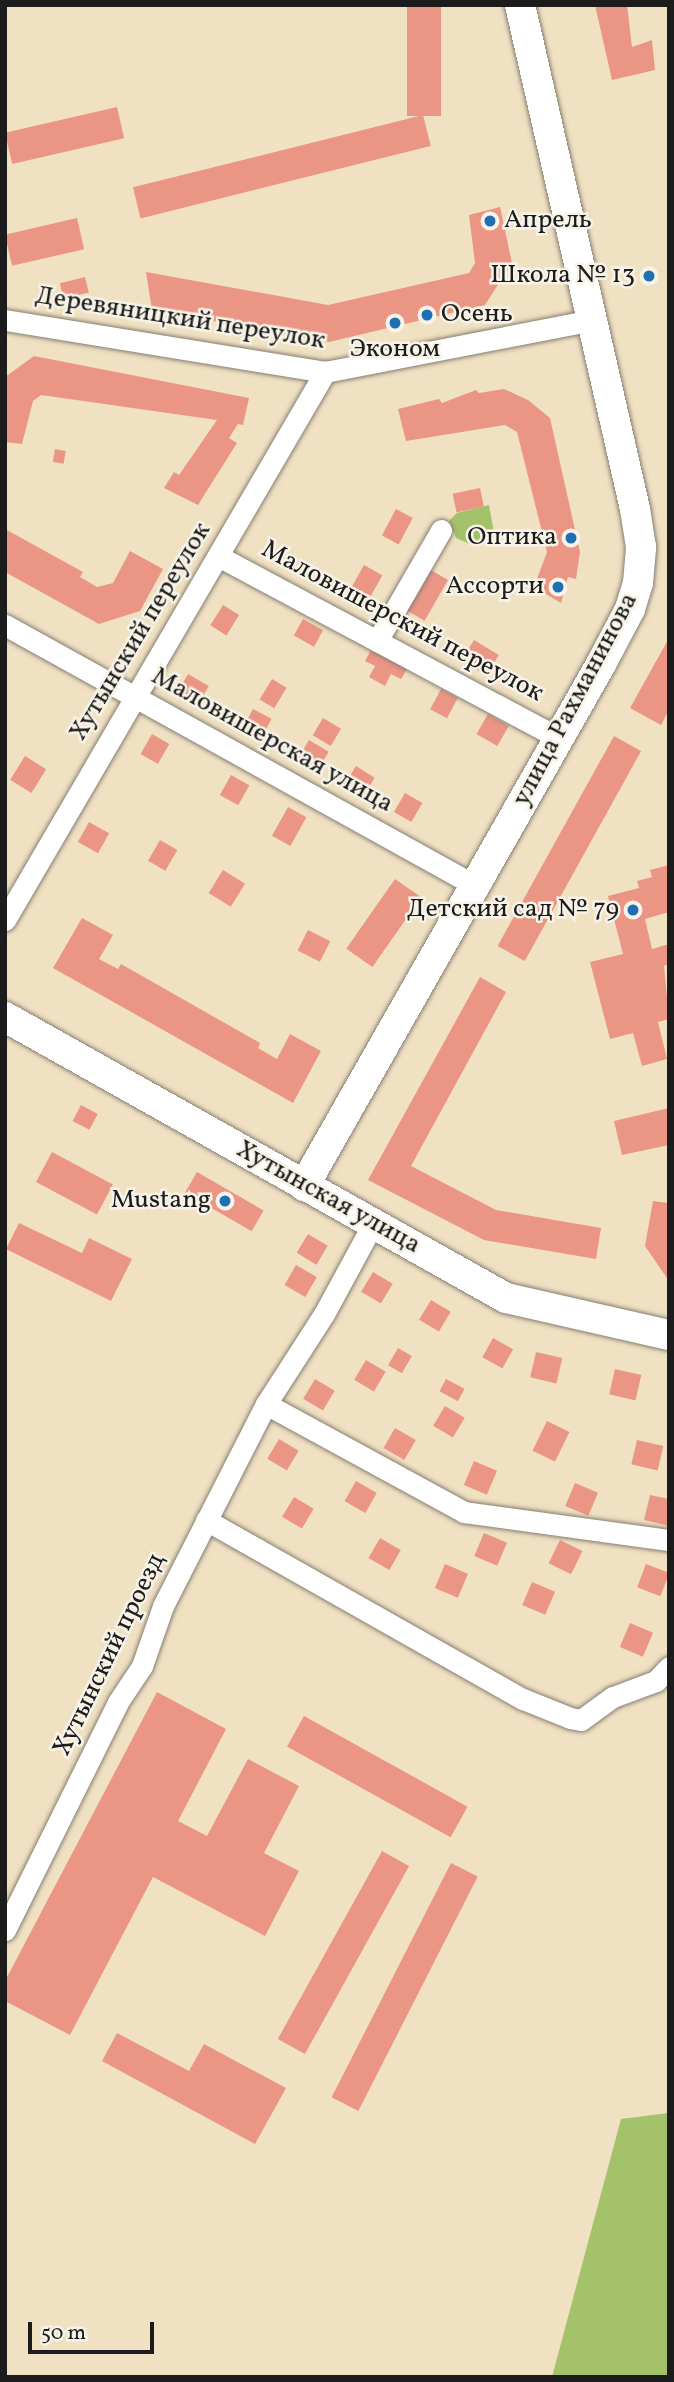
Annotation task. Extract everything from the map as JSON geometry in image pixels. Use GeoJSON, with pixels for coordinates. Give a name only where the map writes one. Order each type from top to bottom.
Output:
{"type":"FeatureCollection","features":[{"type":"Feature","properties":{"kind":"street","name":"улица Рахманинова"},"geometry":{"type":"LineString","coordinates":[[304,1186],[630,609],[640,566],[638,529],[520,5]]}},
{"type":"Feature","properties":{"kind":"street","name":"Деревяницкий переулок"},"geometry":{"type":"LineString","coordinates":[[5,320],[325,372],[592,320]]}},
{"type":"Feature","properties":{"kind":"street","name":"Хутынский переулок"},"geometry":{"type":"LineString","coordinates":[[5,920],[325,372]]}},
{"type":"Feature","properties":{"kind":"street"},"geometry":{"type":"LineString","coordinates":[[377,642],[441,530]]}},
{"type":"Feature","properties":{"kind":"street","name":"Маловишерский переулок"},"geometry":{"type":"LineString","coordinates":[[218,556],[559,738]]}},
{"type":"Feature","properties":{"kind":"street","name":"Маловишерская улица"},"geometry":{"type":"LineString","coordinates":[[5,625],[474,885]]}},
{"type":"Feature","properties":{"kind":"street","name":"Хутынская улица"},"geometry":{"type":"LineString","coordinates":[[5,1017],[506,1298],[669,1335]]}},
{"type":"Feature","properties":{"kind":"street","name":"Хутынский проезд"},"geometry":{"type":"LineString","coordinates":[[5,1930],[118,1702],[142,1666],[163,1606],[266,1404],[324,1314],[374,1222]]}},
{"type":"Feature","properties":{"kind":"street"},"geometry":{"type":"LineString","coordinates":[[266,1404],[464,1512],[669,1540]]}},
{"type":"Feature","properties":{"kind":"street"},"geometry":{"type":"LineString","coordinates":[[206,1520],[523,1699],[570,1718],[581,1720],[613,1697],[656,1681],[669,1667]]}},
{"type":"Feature","properties":{"kind":"green space"},"geometry":{"type":"Polygon","coordinates":[[[489,505],[495,538],[470,544],[456,538],[449,521],[457,513],[489,505]]]}},
{"type":"Feature","properties":{"kind":"green space"},"geometry":{"type":"Polygon","coordinates":[[[669,2113],[669,2377],[552,2377],[621,2119],[669,2113]]]}},
{"type":"Feature","properties":{"kind":"building"},"geometry":{"type":"Polygon","coordinates":[[[407,5],[441,5],[441,116],[407,116],[407,5]]]}},
{"type":"Feature","properties":{"kind":"building"},"geometry":{"type":"Polygon","coordinates":[[[595,5],[627,5],[632,47],[652,40],[655,70],[612,80],[595,5]]]}},
{"type":"Feature","properties":{"kind":"building"},"geometry":{"type":"Polygon","coordinates":[[[117,107],[124,138],[12,164],[5,133],[117,107]]]}},
{"type":"Feature","properties":{"kind":"building"},"geometry":{"type":"Polygon","coordinates":[[[423,115],[431,146],[141,218],[133,187],[423,115]]]}},
{"type":"Feature","properties":{"kind":"building"},"geometry":{"type":"Polygon","coordinates":[[[500,207],[512,263],[485,305],[329,342],[152,310],[146,272],[328,305],[469,273],[475,263],[469,215],[500,207]]]}},
{"type":"Feature","properties":{"kind":"building"},"geometry":{"type":"Polygon","coordinates":[[[77,218],[84,249],[12,266],[5,235],[77,218]]]}},
{"type":"Feature","properties":{"kind":"building"},"geometry":{"type":"Polygon","coordinates":[[[85,277],[89,293],[64,299],[60,283],[85,277]]]}},
{"type":"Feature","properties":{"kind":"building"},"geometry":{"type":"Polygon","coordinates":[[[34,356],[249,398],[243,425],[238,424],[229,438],[237,443],[198,505],[164,488],[174,472],[179,475],[217,420],[41,395],[33,401],[22,444],[5,442],[5,377],[34,356]]]}},
{"type":"Feature","properties":{"kind":"building"},"geometry":{"type":"Polygon","coordinates":[[[504,389],[528,400],[550,418],[580,552],[576,579],[568,577],[561,603],[534,587],[547,552],[517,432],[505,425],[406,441],[398,409],[439,399],[442,403],[476,390],[479,393],[504,389]]]}},
{"type":"Feature","properties":{"kind":"building"},"geometry":{"type":"Polygon","coordinates":[[[55,449],[66,451],[64,464],[53,462],[55,449]]]}},
{"type":"Feature","properties":{"kind":"building"},"geometry":{"type":"Polygon","coordinates":[[[480,488],[484,507],[457,512],[453,494],[480,488]]]}},
{"type":"Feature","properties":{"kind":"building"},"geometry":{"type":"Polygon","coordinates":[[[396,509],[413,518],[399,544],[382,535],[396,509]]]}},
{"type":"Feature","properties":{"kind":"building"},"geometry":{"type":"Polygon","coordinates":[[[5,529],[83,572],[80,577],[97,587],[113,583],[130,551],[163,569],[140,611],[99,624],[5,572],[5,529]]]}},
{"type":"Feature","properties":{"kind":"building"},"geometry":{"type":"Polygon","coordinates":[[[364,565],[382,575],[370,597],[352,587],[364,565]]]}},
{"type":"Feature","properties":{"kind":"building"},"geometry":{"type":"Polygon","coordinates":[[[429,569],[448,580],[425,621],[406,610],[429,569]]]}},
{"type":"Feature","properties":{"kind":"building"},"geometry":{"type":"Polygon","coordinates":[[[223,605],[239,615],[226,635],[210,625],[223,605]]]}},
{"type":"Feature","properties":{"kind":"building"},"geometry":{"type":"Polygon","coordinates":[[[303,619],[323,630],[314,647],[294,636],[303,619]]]}},
{"type":"Feature","properties":{"kind":"building"},"geometry":{"type":"Polygon","coordinates":[[[669,638],[669,710],[661,725],[630,708],[669,638]]]}},
{"type":"Feature","properties":{"kind":"building"},"geometry":{"type":"Polygon","coordinates":[[[474,640],[499,655],[486,676],[462,661],[474,640]]]}},
{"type":"Feature","properties":{"kind":"building"},"geometry":{"type":"Polygon","coordinates":[[[371,650],[407,669],[401,679],[391,674],[385,686],[369,677],[375,666],[365,661],[371,650]]]}},
{"type":"Feature","properties":{"kind":"building"},"geometry":{"type":"Polygon","coordinates":[[[188,674],[209,686],[197,706],[176,694],[188,674]]]}},
{"type":"Feature","properties":{"kind":"building"},"geometry":{"type":"Polygon","coordinates":[[[272,679],[287,688],[274,708],[260,700],[272,679]]]}},
{"type":"Feature","properties":{"kind":"building"},"geometry":{"type":"Polygon","coordinates":[[[441,689],[458,698],[447,718],[430,709],[441,689]]]}},
{"type":"Feature","properties":{"kind":"building"},"geometry":{"type":"Polygon","coordinates":[[[253,709],[272,719],[262,737],[243,728],[253,709]]]}},
{"type":"Feature","properties":{"kind":"building"},"geometry":{"type":"Polygon","coordinates":[[[488,714],[509,726],[497,746],[476,734],[488,714]]]}},
{"type":"Feature","properties":{"kind":"building"},"geometry":{"type":"Polygon","coordinates":[[[323,718],[341,729],[331,746],[313,735],[323,718]]]}},
{"type":"Feature","properties":{"kind":"building"},"geometry":{"type":"Polygon","coordinates":[[[152,734],[169,744],[158,764],[140,754],[152,734]]]}},
{"type":"Feature","properties":{"kind":"building"},"geometry":{"type":"Polygon","coordinates":[[[614,736],[641,751],[525,961],[498,946],[614,736]]]}},
{"type":"Feature","properties":{"kind":"building"},"geometry":{"type":"Polygon","coordinates":[[[309,740],[329,752],[317,772],[297,760],[309,740]]]}},
{"type":"Feature","properties":{"kind":"building"},"geometry":{"type":"Polygon","coordinates":[[[25,756],[46,769],[31,793],[10,780],[25,756]]]}},
{"type":"Feature","properties":{"kind":"building"},"geometry":{"type":"Polygon","coordinates":[[[356,766],[375,778],[362,797],[344,786],[356,766]]]}},
{"type":"Feature","properties":{"kind":"building"},"geometry":{"type":"Polygon","coordinates":[[[231,775],[249,785],[238,805],[220,795],[231,775]]]}},
{"type":"Feature","properties":{"kind":"building"},"geometry":{"type":"Polygon","coordinates":[[[405,793],[422,803],[411,822],[394,812],[405,793]]]}},
{"type":"Feature","properties":{"kind":"building"},"geometry":{"type":"Polygon","coordinates":[[[288,807],[306,817],[290,846],[272,836],[288,807]]]}},
{"type":"Feature","properties":{"kind":"building"},"geometry":{"type":"Polygon","coordinates":[[[89,822],[109,833],[98,853],[78,842],[89,822]]]}},
{"type":"Feature","properties":{"kind":"building"},"geometry":{"type":"Polygon","coordinates":[[[160,840],[177,850],[165,871],[148,861],[160,840]]]}},
{"type":"Feature","properties":{"kind":"building"},"geometry":{"type":"Polygon","coordinates":[[[669,865],[669,912],[645,919],[652,949],[669,944],[669,964],[664,966],[669,1019],[658,1022],[667,1059],[642,1066],[633,1033],[610,1039],[590,962],[623,954],[608,896],[639,888],[637,881],[652,877],[650,870],[669,865]]]}},
{"type":"Feature","properties":{"kind":"building"},"geometry":{"type":"Polygon","coordinates":[[[223,870],[245,884],[231,907],[209,893],[223,870]]]}},
{"type":"Feature","properties":{"kind":"building"},"geometry":{"type":"Polygon","coordinates":[[[395,879],[421,897],[372,967],[346,949],[395,879]]]}},
{"type":"Feature","properties":{"kind":"building"},"geometry":{"type":"Polygon","coordinates":[[[82,918],[113,935],[99,959],[118,969],[121,964],[260,1043],[258,1048],[277,1059],[290,1034],[321,1051],[293,1103],[53,968],[82,918]]]}},
{"type":"Feature","properties":{"kind":"building"},"geometry":{"type":"Polygon","coordinates":[[[308,930],[330,941],[320,962],[298,950],[308,930]]]}},
{"type":"Feature","properties":{"kind":"building"},"geometry":{"type":"Polygon","coordinates":[[[480,977],[506,992],[411,1166],[496,1210],[601,1228],[596,1259],[484,1240],[368,1180],[480,977]]]}},
{"type":"Feature","properties":{"kind":"building"},"geometry":{"type":"Polygon","coordinates":[[[81,1105],[98,1114],[89,1130],[73,1121],[81,1105]]]}},
{"type":"Feature","properties":{"kind":"building"},"geometry":{"type":"Polygon","coordinates":[[[669,1108],[669,1145],[622,1155],[614,1121],[669,1108]]]}},
{"type":"Feature","properties":{"kind":"building"},"geometry":{"type":"Polygon","coordinates":[[[52,1152],[113,1184],[97,1214],[36,1182],[52,1152]]]}},
{"type":"Feature","properties":{"kind":"building","name":"Mustang"},"geometry":{"type":"Polygon","coordinates":[[[197,1172],[264,1210],[252,1231],[185,1193],[197,1172]]]}},
{"type":"Feature","properties":{"kind":"building"},"geometry":{"type":"Polygon","coordinates":[[[653,1201],[669,1203],[669,1281],[645,1246],[653,1201]]]}},
{"type":"Feature","properties":{"kind":"building"},"geometry":{"type":"Polygon","coordinates":[[[19,1223],[82,1253],[89,1238],[132,1259],[111,1301],[6,1249],[19,1223]]]}},
{"type":"Feature","properties":{"kind":"building"},"geometry":{"type":"Polygon","coordinates":[[[308,1234],[328,1246],[316,1265],[297,1253],[308,1234]]]}},
{"type":"Feature","properties":{"kind":"building"},"geometry":{"type":"Polygon","coordinates":[[[296,1265],[317,1277],[305,1297],[285,1285],[296,1265]]]}},
{"type":"Feature","properties":{"kind":"building"},"geometry":{"type":"Polygon","coordinates":[[[373,1272],[393,1284],[381,1304],[361,1292],[373,1272]]]}},
{"type":"Feature","properties":{"kind":"building"},"geometry":{"type":"Polygon","coordinates":[[[431,1300],[451,1312],[439,1332],[419,1320],[431,1300]]]}},
{"type":"Feature","properties":{"kind":"building"},"geometry":{"type":"Polygon","coordinates":[[[493,1338],[513,1349],[502,1368],[482,1357],[493,1338]]]}},
{"type":"Feature","properties":{"kind":"building"},"geometry":{"type":"Polygon","coordinates":[[[398,1348],[412,1356],[402,1373],[388,1365],[398,1348]]]}},
{"type":"Feature","properties":{"kind":"building"},"geometry":{"type":"Polygon","coordinates":[[[536,1352],[562,1358],[556,1383],[530,1377],[536,1352]]]}},
{"type":"Feature","properties":{"kind":"building"},"geometry":{"type":"Polygon","coordinates":[[[366,1360],[386,1372],[374,1392],[354,1380],[366,1360]]]}},
{"type":"Feature","properties":{"kind":"building"},"geometry":{"type":"Polygon","coordinates":[[[615,1369],[641,1375],[635,1400],[609,1394],[615,1369]]]}},
{"type":"Feature","properties":{"kind":"building"},"geometry":{"type":"Polygon","coordinates":[[[315,1379],[335,1391],[323,1411],[303,1399],[315,1379]]]}},
{"type":"Feature","properties":{"kind":"building"},"geometry":{"type":"Polygon","coordinates":[[[446,1379],[465,1389],[458,1401],[439,1391],[446,1379]]]}},
{"type":"Feature","properties":{"kind":"building"},"geometry":{"type":"Polygon","coordinates":[[[445,1406],[465,1418],[453,1438],[433,1426],[445,1406]]]}},
{"type":"Feature","properties":{"kind":"building"},"geometry":{"type":"Polygon","coordinates":[[[547,1421],[569,1432],[555,1462],[533,1451],[547,1421]]]}},
{"type":"Feature","properties":{"kind":"building"},"geometry":{"type":"Polygon","coordinates":[[[395,1428],[416,1440],[404,1460],[384,1448],[395,1428]]]}},
{"type":"Feature","properties":{"kind":"building"},"geometry":{"type":"Polygon","coordinates":[[[279,1439],[299,1451],[287,1471],[267,1459],[279,1439]]]}},
{"type":"Feature","properties":{"kind":"building"},"geometry":{"type":"Polygon","coordinates":[[[637,1440],[663,1446],[658,1470],[631,1464],[637,1440]]]}},
{"type":"Feature","properties":{"kind":"building"},"geometry":{"type":"Polygon","coordinates":[[[474,1461],[497,1471],[487,1495],[464,1485],[474,1461]]]}},
{"type":"Feature","properties":{"kind":"building"},"geometry":{"type":"Polygon","coordinates":[[[356,1481],[377,1493],[365,1513],[345,1501],[356,1481]]]}},
{"type":"Feature","properties":{"kind":"building"},"geometry":{"type":"Polygon","coordinates":[[[575,1483],[598,1493],[588,1516],[565,1506],[575,1483]]]}},
{"type":"Feature","properties":{"kind":"building"},"geometry":{"type":"Polygon","coordinates":[[[650,1495],[669,1499],[669,1526],[644,1520],[650,1495]]]}},
{"type":"Feature","properties":{"kind":"building"},"geometry":{"type":"Polygon","coordinates":[[[294,1497],[314,1509],[302,1529],[282,1517],[294,1497]]]}},
{"type":"Feature","properties":{"kind":"building"},"geometry":{"type":"Polygon","coordinates":[[[484,1533],[507,1543],[497,1566],[474,1556],[484,1533]]]}},
{"type":"Feature","properties":{"kind":"building"},"geometry":{"type":"Polygon","coordinates":[[[380,1538],[401,1550],[389,1570],[369,1558],[380,1538]]]}},
{"type":"Feature","properties":{"kind":"building"},"geometry":{"type":"Polygon","coordinates":[[[560,1540],[582,1551],[571,1574],[549,1563],[560,1540]]]}},
{"type":"Feature","properties":{"kind":"building"},"geometry":{"type":"Polygon","coordinates":[[[445,1564],[468,1574],[458,1598],[435,1588],[445,1564]]]}},
{"type":"Feature","properties":{"kind":"building"},"geometry":{"type":"Polygon","coordinates":[[[646,1564],[669,1573],[660,1596],[637,1587],[646,1564]]]}},
{"type":"Feature","properties":{"kind":"building"},"geometry":{"type":"Polygon","coordinates":[[[532,1582],[555,1592],[545,1615],[522,1605],[532,1582]]]}},
{"type":"Feature","properties":{"kind":"building"},"geometry":{"type":"Polygon","coordinates":[[[630,1623],[653,1633],[643,1657],[620,1647],[630,1623]]]}},
{"type":"Feature","properties":{"kind":"building"},"geometry":{"type":"Polygon","coordinates":[[[157,1692],[226,1729],[178,1821],[207,1836],[248,1759],[299,1786],[264,1853],[299,1871],[265,1936],[153,1877],[70,2035],[5,2001],[5,1981],[157,1692]]]}},
{"type":"Feature","properties":{"kind":"building"},"geometry":{"type":"Polygon","coordinates":[[[304,1716],[468,1807],[451,1837],[287,1747],[304,1716]]]}},
{"type":"Feature","properties":{"kind":"building"},"geometry":{"type":"Polygon","coordinates":[[[382,1851],[409,1866],[305,2054],[278,2039],[382,1851]]]}},
{"type":"Feature","properties":{"kind":"building"},"geometry":{"type":"Polygon","coordinates":[[[451,1863],[478,1877],[358,2111],[332,2097],[451,1863]]]}},
{"type":"Feature","properties":{"kind":"building"},"geometry":{"type":"Polygon","coordinates":[[[117,2033],[189,2071],[204,2044],[286,2088],[255,2144],[102,2061],[117,2033]]]}},
{"type":"Feature","properties":{"kind":"place","name":"Апрель"},"geometry":{"type":"Point","coordinates":[490,221]}},
{"type":"Feature","properties":{"kind":"place","name":"Школа № 13"},"geometry":{"type":"Point","coordinates":[649,276]}},
{"type":"Feature","properties":{"kind":"place","name":"Осень"},"geometry":{"type":"Point","coordinates":[427,315]}},
{"type":"Feature","properties":{"kind":"place","name":"Эконом"},"geometry":{"type":"Point","coordinates":[395,323]}},
{"type":"Feature","properties":{"kind":"place","name":"Оптика"},"geometry":{"type":"Point","coordinates":[571,538]}},
{"type":"Feature","properties":{"kind":"place","name":"Ассорти"},"geometry":{"type":"Point","coordinates":[558,587]}},
{"type":"Feature","properties":{"kind":"place","name":"Детский сад № 79"},"geometry":{"type":"Point","coordinates":[633,910]}},
{"type":"Feature","properties":{"kind":"place","name":"Mustang"},"geometry":{"type":"Point","coordinates":[225,1201]}}]}
